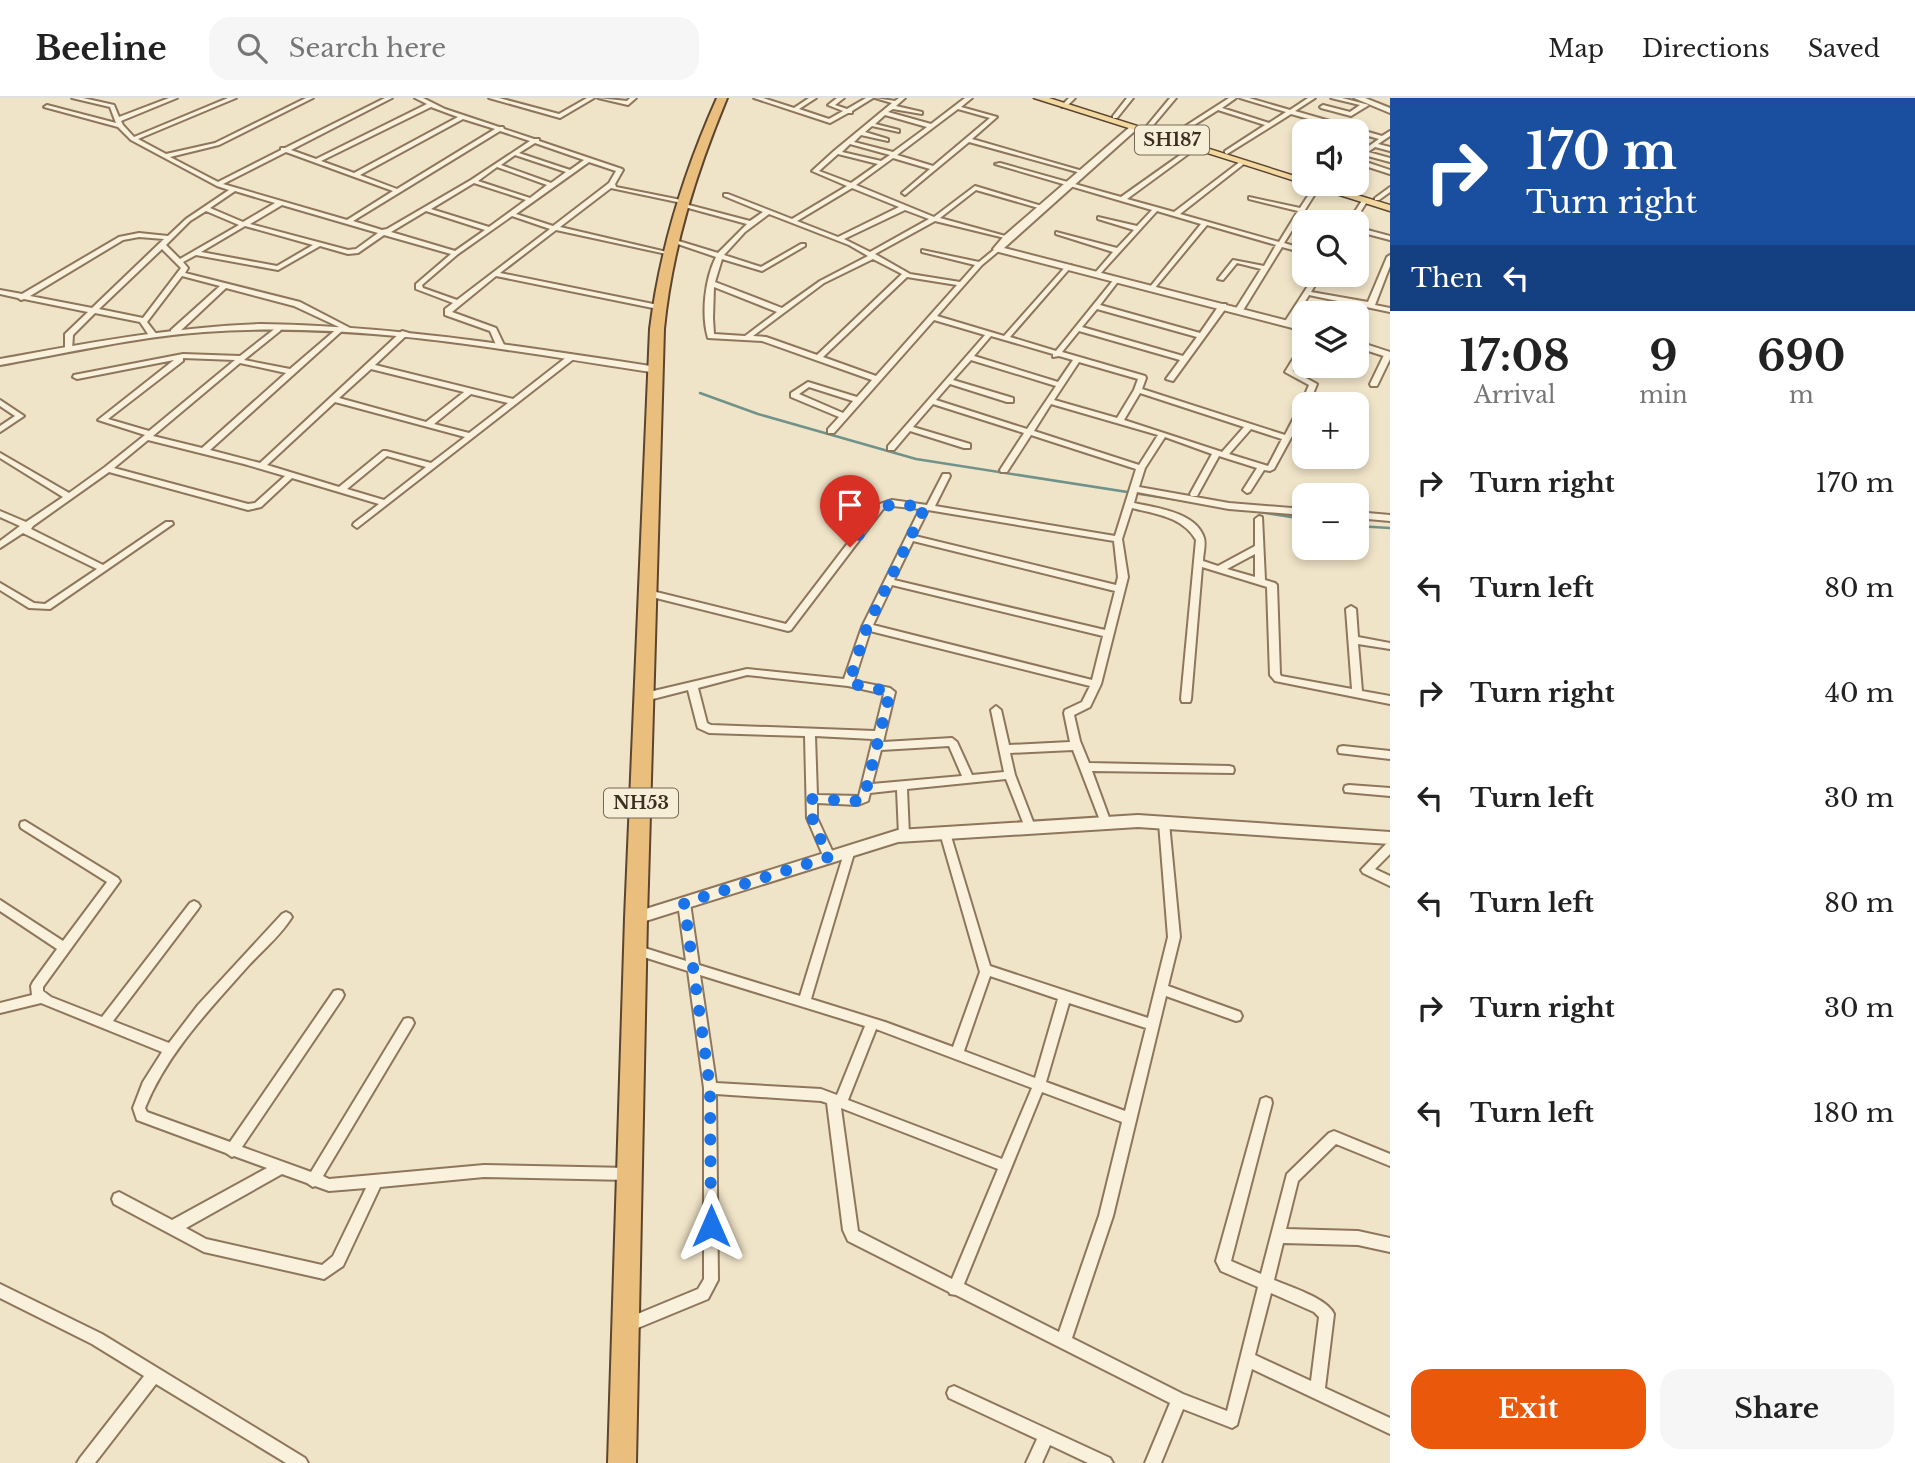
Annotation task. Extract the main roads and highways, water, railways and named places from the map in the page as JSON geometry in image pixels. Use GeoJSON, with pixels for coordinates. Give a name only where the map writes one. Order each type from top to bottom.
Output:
{"type":"FeatureCollection","features":[{"type":"Feature","properties":{"kind":"highway","name":"NH53"},"geometry":{"type":"LineString","coordinates":[[622,1463],[635,950],[658,307],[660,283],[683,204],[722,98]]}},
{"type":"Feature","properties":{"kind":"main road","name":"SH187"},"geometry":{"type":"LineString","coordinates":[[1039,98],[1068,102],[1134,128],[1292,177]]}},
{"type":"Feature","properties":{"kind":"main road","name":"SH187"},"geometry":{"type":"LineString","coordinates":[[1054,98],[1292,172]]}},
{"type":"Feature","properties":{"kind":"main road"},"geometry":{"type":"LineString","coordinates":[[1358,196],[1390,205]]}},
{"type":"Feature","properties":{"kind":"waterway"},"geometry":{"type":"LineString","coordinates":[[700,393],[758,414],[916,459],[1185,501]]}},
{"type":"Feature","properties":{"kind":"waterway"},"geometry":{"type":"LineString","coordinates":[[1252,511],[1292,517]]}},
{"type":"Feature","properties":{"kind":"waterway"},"geometry":{"type":"LineString","coordinates":[[1369,527],[1390,528]]}}]}
